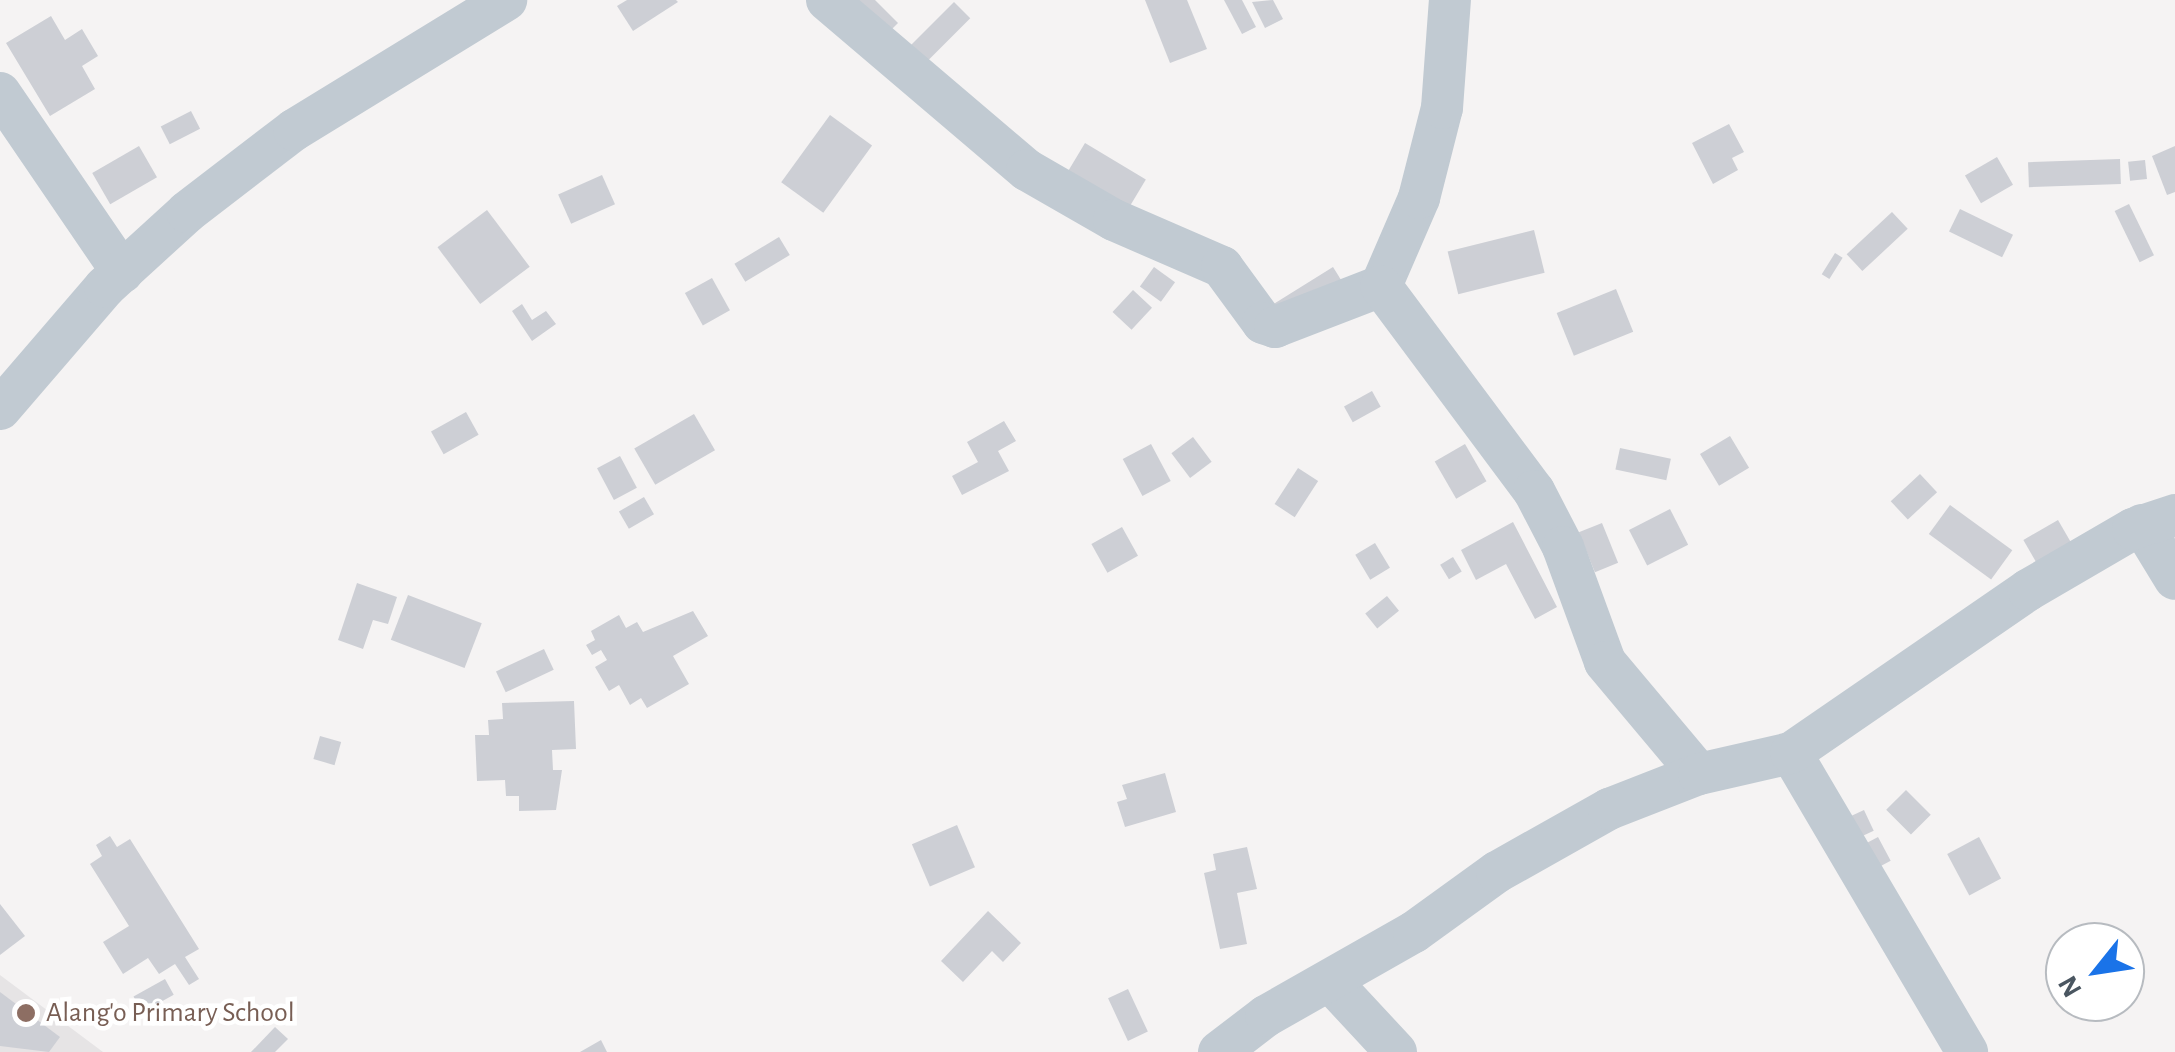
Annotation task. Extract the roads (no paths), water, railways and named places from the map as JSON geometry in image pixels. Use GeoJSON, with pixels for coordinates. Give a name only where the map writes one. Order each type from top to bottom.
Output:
{"type":"FeatureCollection","features":[{"type":"Feature","properties":{"kind":"street"},"geometry":{"type":"LineString","coordinates":[[0,409],[122,272],[294,130],[506,0]]}},
{"type":"Feature","properties":{"kind":"street"},"geometry":{"type":"LineString","coordinates":[[827,0],[1027,170],[1114,220],[1222,266],[1263,323],[1296,323],[1381,286],[1419,198],[1442,108],[1450,0]]}},
{"type":"Feature","properties":{"kind":"street"},"geometry":{"type":"LineString","coordinates":[[0,93],[122,272]]}},
{"type":"Feature","properties":{"kind":"street"},"geometry":{"type":"LineString","coordinates":[[1381,286],[1534,491],[1563,547],[1605,662],[1699,774]]}},
{"type":"Feature","properties":{"kind":"street"},"geometry":{"type":"LineString","coordinates":[[1220,1052],[1414,932],[1497,872],[1608,809],[1699,774],[1791,753],[2028,590],[2159,520],[2175,579]]}},
{"type":"Feature","properties":{"kind":"street"},"geometry":{"type":"LineString","coordinates":[[1791,753],[1966,1052]]}},
{"type":"Feature","properties":{"kind":"street"},"geometry":{"type":"LineString","coordinates":[[1330,981],[1396,1052]]}},
{"type":"Feature","properties":{"kind":"place","name":"Alang'o Primary School"},"geometry":{"type":"Point","coordinates":[26,1013]}}]}
